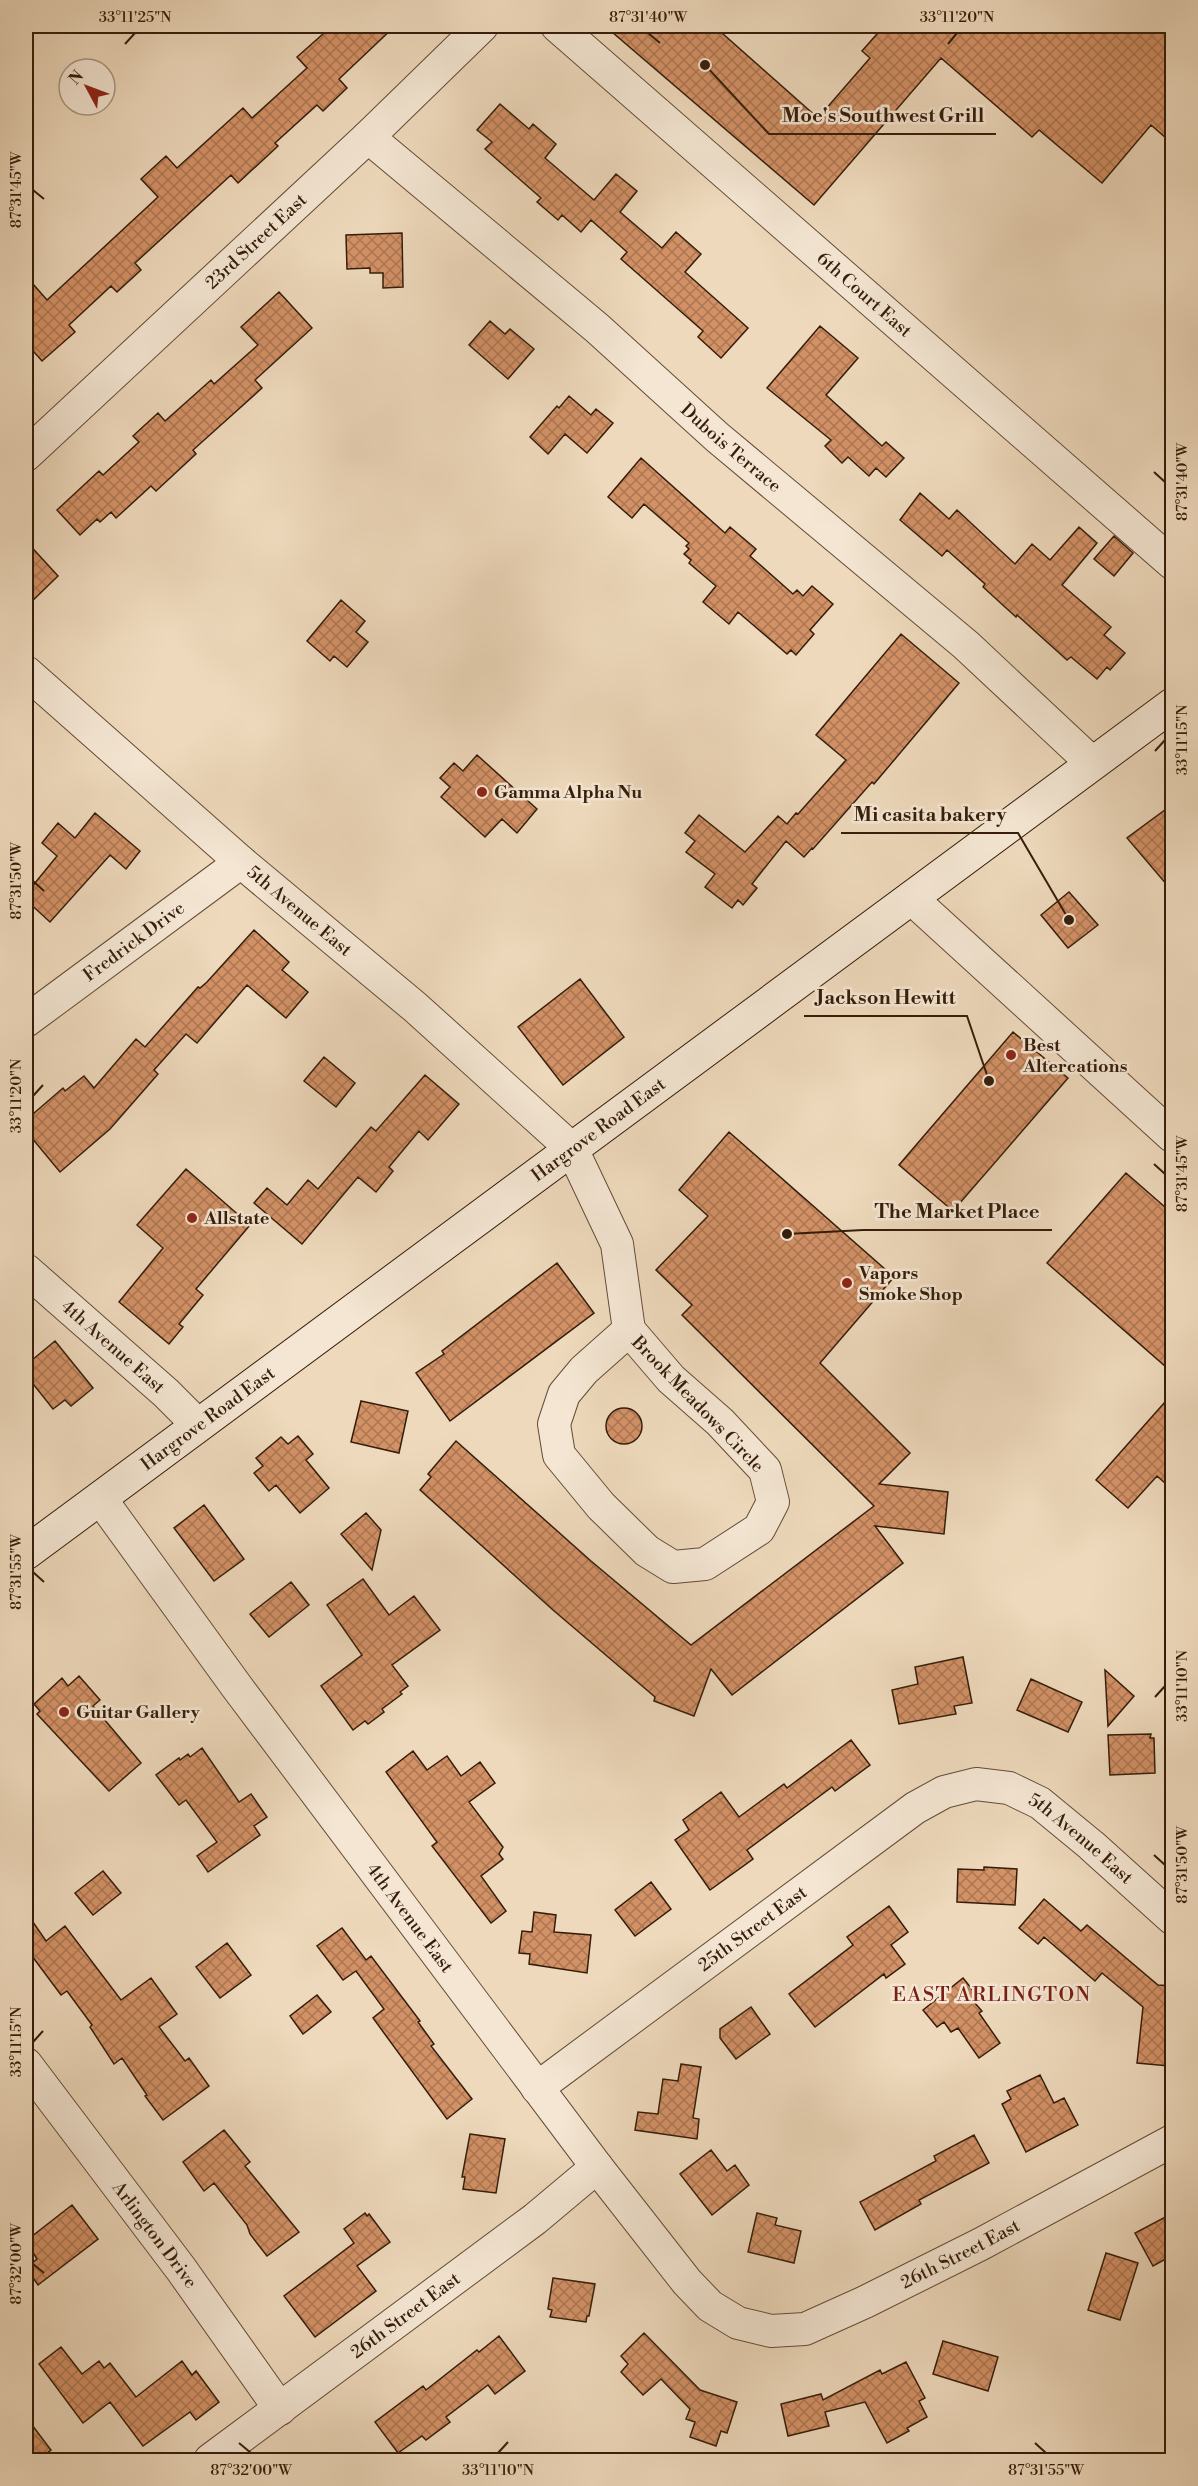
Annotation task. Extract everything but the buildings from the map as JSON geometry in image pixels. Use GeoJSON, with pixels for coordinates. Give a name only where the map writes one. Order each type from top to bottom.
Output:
{"type":"FeatureCollection","features":[{"type":"Feature","properties":{"kind":"main road","name":"Hargrove Road East"},"geometry":{"type":"LineString","coordinates":[[26,1553],[1092,762],[1173,705]]}},
{"type":"Feature","properties":{"kind":"street","name":"23rd Street East"},"geometry":{"type":"LineString","coordinates":[[26,455],[368,138],[482,26]]}},
{"type":"Feature","properties":{"kind":"street","name":"6th Court East"},"geometry":{"type":"LineString","coordinates":[[557,26],[1173,563]]}},
{"type":"Feature","properties":{"kind":"street","name":"Dubois Terrace"},"geometry":{"type":"LineString","coordinates":[[368,138],[597,328],[717,436],[966,645],[1092,762]]}},
{"type":"Feature","properties":{"kind":"street","name":"5th Avenue East"},"geometry":{"type":"LineString","coordinates":[[26,672],[241,862],[415,1007],[572,1149]]}},
{"type":"Feature","properties":{"kind":"street","name":"Fredrick Drive"},"geometry":{"type":"LineString","coordinates":[[26,1021],[241,862]]}},
{"type":"Feature","properties":{"kind":"street"},"geometry":{"type":"LineString","coordinates":[[911,898],[1173,1136]]}},
{"type":"Feature","properties":{"kind":"street","name":"Brook Meadows Circle"},"geometry":{"type":"LineString","coordinates":[[572,1149],[616,1244],[629,1330],[671,1379],[720,1422],[765,1470],[773,1502],[759,1530],[705,1564],[673,1567],[647,1551],[601,1506],[559,1455],[554,1424],[564,1394],[584,1370],[629,1330]]}},
{"type":"Feature","properties":{"kind":"street","name":"4th Avenue East"},"geometry":{"type":"LineString","coordinates":[[26,1270],[166,1393],[198,1425]]}},
{"type":"Feature","properties":{"kind":"street","name":"4th Avenue East"},"geometry":{"type":"LineString","coordinates":[[100,1498],[237,1687],[597,2167],[687,2282],[710,2306],[738,2324]]}},
{"type":"Feature","properties":{"kind":"street","name":"5th Avenue East"},"geometry":{"type":"LineString","coordinates":[[976,1784],[1009,1788],[1040,1803],[1173,1918]]}},
{"type":"Feature","properties":{"kind":"street","name":"25th Street East"},"geometry":{"type":"LineString","coordinates":[[537,2088],[915,1808],[944,1792],[976,1784]]}},
{"type":"Feature","properties":{"kind":"street","name":"Arlington Drive"},"geometry":{"type":"LineString","coordinates":[[26,2064],[181,2269],[280,2409]]}},
{"type":"Feature","properties":{"kind":"street","name":"26th Street East"},"geometry":{"type":"LineString","coordinates":[[738,2324],[771,2331],[805,2329],[981,2244],[1173,2141]]}},
{"type":"Feature","properties":{"kind":"street","name":"26th Street East"},"geometry":{"type":"LineString","coordinates":[[210,2460],[535,2218],[597,2167]]}},
{"type":"Feature","properties":{"kind":"place","name":"Moe's Southwest Grill"},"geometry":{"type":"Point","coordinates":[705,65]}},
{"type":"Feature","properties":{"kind":"place","name":"Gamma Alpha Nu"},"geometry":{"type":"Point","coordinates":[482,792]}},
{"type":"Feature","properties":{"kind":"place","name":"Mi casita bakery"},"geometry":{"type":"Point","coordinates":[1069,920]}},
{"type":"Feature","properties":{"kind":"place","name":"Best Altercations"},"geometry":{"type":"Point","coordinates":[1011,1055]}},
{"type":"Feature","properties":{"kind":"place","name":"Jackson Hewitt"},"geometry":{"type":"Point","coordinates":[989,1081]}},
{"type":"Feature","properties":{"kind":"place","name":"Allstate"},"geometry":{"type":"Point","coordinates":[192,1218]}},
{"type":"Feature","properties":{"kind":"place","name":"The Market Place"},"geometry":{"type":"Point","coordinates":[787,1234]}},
{"type":"Feature","properties":{"kind":"place","name":"Vapors Smoke Shop"},"geometry":{"type":"Point","coordinates":[847,1283]}},
{"type":"Feature","properties":{"kind":"place","name":"Guitar Gallery"},"geometry":{"type":"Point","coordinates":[64,1712]}},
{"type":"Feature","properties":{"kind":"district","name":"EAST ARLINGTON"},"geometry":{"type":"Point","coordinates":[992,1994]}}]}
